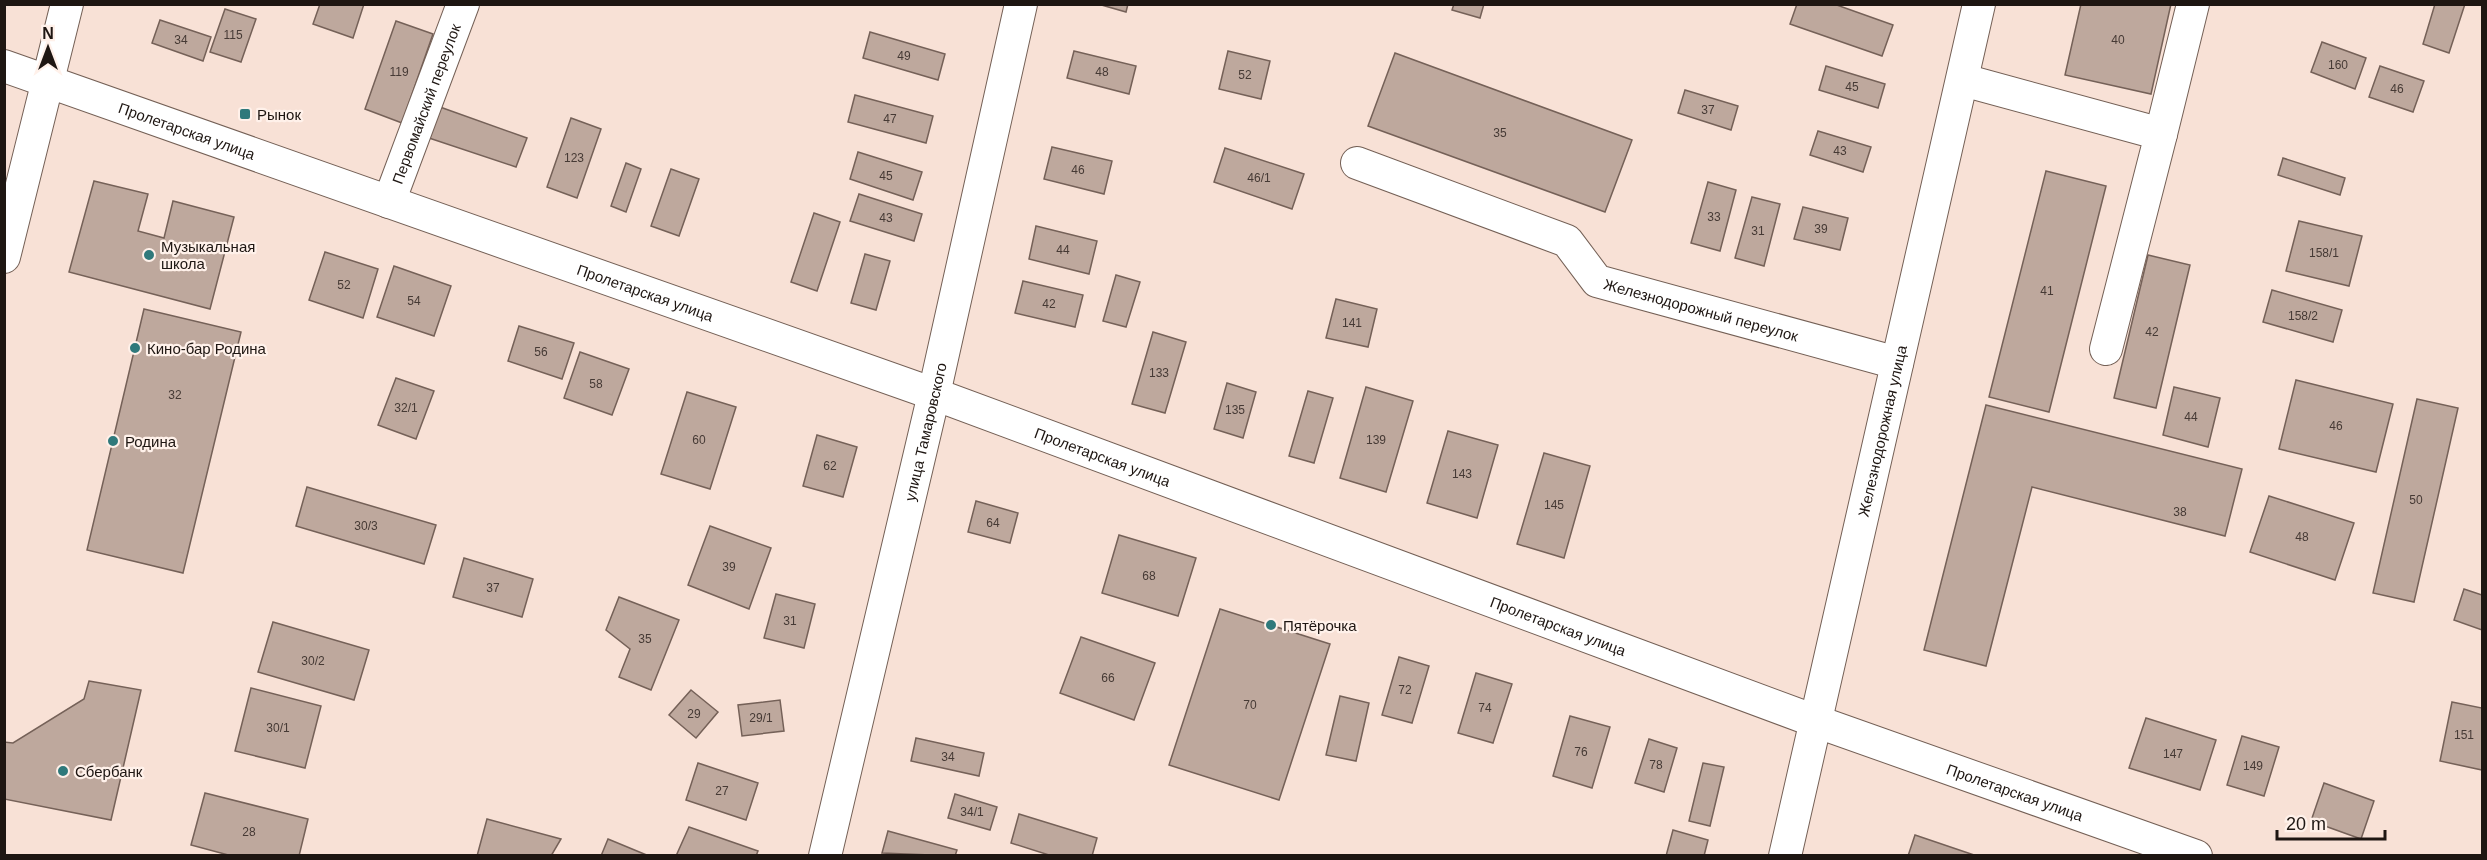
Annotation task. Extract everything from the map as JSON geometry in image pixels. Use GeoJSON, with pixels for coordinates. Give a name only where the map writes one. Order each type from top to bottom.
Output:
{"type":"FeatureCollection","features":[{"type":"Feature","properties":{"kind":"street"},"geometry":{"type":"LineString","coordinates":[[4,257],[67,4]]}},
{"type":"Feature","properties":{"kind":"street","name":"Первомайский переулок"},"geometry":{"type":"LineString","coordinates":[[390,202],[463,4]]}},
{"type":"Feature","properties":{"kind":"street","name":"улица Тамаровского"},"geometry":{"type":"LineString","coordinates":[[825,855],[934,394],[1021,4]]}},
{"type":"Feature","properties":{"kind":"street","name":"Железнодорожная улица"},"geometry":{"type":"LineString","coordinates":[[1785,855],[1980,4]]}},
{"type":"Feature","properties":{"kind":"street"},"geometry":{"type":"LineString","coordinates":[[2106,349],[2193,4]]}},
{"type":"Feature","properties":{"kind":"street","name":"Пролетарская улица"},"geometry":{"type":"LineString","coordinates":[[4,66],[934,394],[1815,721],[2196,855]]}},
{"type":"Feature","properties":{"kind":"street"},"geometry":{"type":"LineString","coordinates":[[1963,80],[2162,134]]}},
{"type":"Feature","properties":{"kind":"street","name":"Железнодорожный переулок"},"geometry":{"type":"LineString","coordinates":[[1357,163],[1567,241],[1597,281],[1897,363]]}},
{"type":"Feature","properties":{"kind":"building"},"geometry":{"type":"Polygon","coordinates":[[[320,4],[364,4],[353,38],[313,24],[320,4]]]}},
{"type":"Feature","properties":{"kind":"building"},"geometry":{"type":"Polygon","coordinates":[[[1098,4],[1128,4],[1126,12],[1098,4]]]}},
{"type":"Feature","properties":{"kind":"building"},"geometry":{"type":"Polygon","coordinates":[[[1454,4],[1484,4],[1480,18],[1452,10],[1454,4]]]}},
{"type":"Feature","properties":{"kind":"building"},"geometry":{"type":"Polygon","coordinates":[[[1797,4],[1834,4],[1893,25],[1882,56],[1790,24],[1797,4]]]}},
{"type":"Feature","properties":{"kind":"building"},"geometry":{"type":"Polygon","coordinates":[[[2081,4],[2171,4],[2151,94],[2065,75],[2081,4]]]}},
{"type":"Feature","properties":{"kind":"building"},"geometry":{"type":"Polygon","coordinates":[[[2435,4],[2465,4],[2449,53],[2423,44],[2435,4]]]}},
{"type":"Feature","properties":{"kind":"building"},"geometry":{"type":"Polygon","coordinates":[[[225,9],[256,19],[241,62],[210,52],[225,9]]]}},
{"type":"Feature","properties":{"kind":"building"},"geometry":{"type":"Polygon","coordinates":[[[160,20],[211,37],[203,61],[152,43],[160,20]]]}},
{"type":"Feature","properties":{"kind":"building"},"geometry":{"type":"Polygon","coordinates":[[[396,21],[433,34],[402,123],[365,109],[396,21]]]}},
{"type":"Feature","properties":{"kind":"building"},"geometry":{"type":"Polygon","coordinates":[[[870,32],[945,54],[938,80],[863,58],[870,32]]]}},
{"type":"Feature","properties":{"kind":"building"},"geometry":{"type":"Polygon","coordinates":[[[2322,42],[2366,58],[2355,89],[2311,72],[2322,42]]]}},
{"type":"Feature","properties":{"kind":"building"},"geometry":{"type":"Polygon","coordinates":[[[1074,51],[1136,66],[1129,94],[1067,78],[1074,51]]]}},
{"type":"Feature","properties":{"kind":"building"},"geometry":{"type":"Polygon","coordinates":[[[1228,51],[1270,61],[1261,99],[1219,89],[1228,51]]]}},
{"type":"Feature","properties":{"kind":"building"},"geometry":{"type":"Polygon","coordinates":[[[1395,53],[1632,140],[1605,212],[1368,126],[1395,53]]]}},
{"type":"Feature","properties":{"kind":"building"},"geometry":{"type":"Polygon","coordinates":[[[1826,66],[1885,84],[1878,108],[1819,90],[1826,66]]]}},
{"type":"Feature","properties":{"kind":"building"},"geometry":{"type":"Polygon","coordinates":[[[2380,66],[2424,81],[2413,112],[2369,97],[2380,66]]]}},
{"type":"Feature","properties":{"kind":"building"},"geometry":{"type":"Polygon","coordinates":[[[1685,90],[1738,106],[1731,130],[1678,113],[1685,90]]]}},
{"type":"Feature","properties":{"kind":"building"},"geometry":{"type":"Polygon","coordinates":[[[855,95],[933,116],[926,143],[848,122],[855,95]]]}},
{"type":"Feature","properties":{"kind":"building"},"geometry":{"type":"Polygon","coordinates":[[[440,107],[527,138],[516,167],[429,138],[440,107]]]}},
{"type":"Feature","properties":{"kind":"building"},"geometry":{"type":"Polygon","coordinates":[[[571,118],[601,129],[577,198],[547,187],[571,118]]]}},
{"type":"Feature","properties":{"kind":"building"},"geometry":{"type":"Polygon","coordinates":[[[1818,131],[1871,147],[1863,172],[1810,155],[1818,131]]]}},
{"type":"Feature","properties":{"kind":"building"},"geometry":{"type":"Polygon","coordinates":[[[1052,147],[1112,161],[1104,194],[1044,179],[1052,147]]]}},
{"type":"Feature","properties":{"kind":"building"},"geometry":{"type":"Polygon","coordinates":[[[1225,148],[1304,174],[1292,209],[1214,182],[1225,148]]]}},
{"type":"Feature","properties":{"kind":"building"},"geometry":{"type":"Polygon","coordinates":[[[858,152],[922,172],[913,200],[850,179],[858,152]]]}},
{"type":"Feature","properties":{"kind":"building"},"geometry":{"type":"Polygon","coordinates":[[[2283,158],[2345,178],[2340,195],[2278,175],[2283,158]]]}},
{"type":"Feature","properties":{"kind":"building"},"geometry":{"type":"Polygon","coordinates":[[[626,163],[641,169],[626,212],[611,206],[626,163]]]}},
{"type":"Feature","properties":{"kind":"building"},"geometry":{"type":"Polygon","coordinates":[[[671,169],[699,179],[679,236],[651,226],[671,169]]]}},
{"type":"Feature","properties":{"kind":"building"},"geometry":{"type":"Polygon","coordinates":[[[2046,171],[2106,186],[2049,412],[1989,397],[2046,171]]]}},
{"type":"Feature","properties":{"kind":"building","name":"Музыкальная школа"},"geometry":{"type":"Polygon","coordinates":[[[94,181],[148,194],[138,231],[164,238],[173,201],[234,217],[210,309],[69,272],[94,181]]]}},
{"type":"Feature","properties":{"kind":"building"},"geometry":{"type":"Polygon","coordinates":[[[1708,182],[1736,190],[1720,251],[1691,243],[1708,182]]]}},
{"type":"Feature","properties":{"kind":"building"},"geometry":{"type":"Polygon","coordinates":[[[859,194],[922,214],[914,241],[850,221],[859,194]]]}},
{"type":"Feature","properties":{"kind":"building"},"geometry":{"type":"Polygon","coordinates":[[[1752,197],[1780,204],[1764,266],[1735,258],[1752,197]]]}},
{"type":"Feature","properties":{"kind":"building"},"geometry":{"type":"Polygon","coordinates":[[[1803,207],[1848,218],[1840,250],[1794,239],[1803,207]]]}},
{"type":"Feature","properties":{"kind":"building"},"geometry":{"type":"Polygon","coordinates":[[[814,213],[840,222],[817,291],[791,282],[814,213]]]}},
{"type":"Feature","properties":{"kind":"building"},"geometry":{"type":"Polygon","coordinates":[[[2299,221],[2362,236],[2349,286],[2286,271],[2299,221]]]}},
{"type":"Feature","properties":{"kind":"building"},"geometry":{"type":"Polygon","coordinates":[[[1036,226],[1097,241],[1089,274],[1029,259],[1036,226]]]}},
{"type":"Feature","properties":{"kind":"building"},"geometry":{"type":"Polygon","coordinates":[[[325,252],[378,269],[363,318],[309,300],[325,252]]]}},
{"type":"Feature","properties":{"kind":"building"},"geometry":{"type":"Polygon","coordinates":[[[865,254],[890,261],[876,310],[851,303],[865,254]]]}},
{"type":"Feature","properties":{"kind":"building"},"geometry":{"type":"Polygon","coordinates":[[[2148,255],[2190,265],[2156,408],[2114,398],[2148,255]]]}},
{"type":"Feature","properties":{"kind":"building"},"geometry":{"type":"Polygon","coordinates":[[[394,266],[451,286],[434,336],[377,317],[394,266]]]}},
{"type":"Feature","properties":{"kind":"building"},"geometry":{"type":"Polygon","coordinates":[[[1116,275],[1140,282],[1126,327],[1103,321],[1116,275]]]}},
{"type":"Feature","properties":{"kind":"building"},"geometry":{"type":"Polygon","coordinates":[[[1023,281],[1083,295],[1075,327],[1015,313],[1023,281]]]}},
{"type":"Feature","properties":{"kind":"building"},"geometry":{"type":"Polygon","coordinates":[[[2272,290],[2342,310],[2333,342],[2263,322],[2272,290]]]}},
{"type":"Feature","properties":{"kind":"building"},"geometry":{"type":"Polygon","coordinates":[[[1336,299],[1377,309],[1368,347],[1326,338],[1336,299]]]}},
{"type":"Feature","properties":{"kind":"building"},"geometry":{"type":"Polygon","coordinates":[[[144,309],[241,332],[183,573],[87,550],[144,309]]]}},
{"type":"Feature","properties":{"kind":"building"},"geometry":{"type":"Polygon","coordinates":[[[519,326],[574,343],[562,379],[508,361],[519,326]]]}},
{"type":"Feature","properties":{"kind":"building"},"geometry":{"type":"Polygon","coordinates":[[[1153,332],[1186,342],[1165,413],[1132,404],[1153,332]]]}},
{"type":"Feature","properties":{"kind":"building"},"geometry":{"type":"Polygon","coordinates":[[[580,352],[629,369],[612,415],[564,398],[580,352]]]}},
{"type":"Feature","properties":{"kind":"building"},"geometry":{"type":"Polygon","coordinates":[[[396,378],[434,391],[416,439],[378,425],[396,378]]]}},
{"type":"Feature","properties":{"kind":"building"},"geometry":{"type":"Polygon","coordinates":[[[2296,380],[2393,404],[2376,472],[2279,449],[2296,380]]]}},
{"type":"Feature","properties":{"kind":"building"},"geometry":{"type":"Polygon","coordinates":[[[1227,383],[1256,392],[1243,438],[1214,429],[1227,383]]]}},
{"type":"Feature","properties":{"kind":"building"},"geometry":{"type":"Polygon","coordinates":[[[1366,387],[1413,401],[1386,492],[1340,478],[1366,387]]]}},
{"type":"Feature","properties":{"kind":"building"},"geometry":{"type":"Polygon","coordinates":[[[2174,387],[2220,398],[2208,447],[2163,435],[2174,387]]]}},
{"type":"Feature","properties":{"kind":"building"},"geometry":{"type":"Polygon","coordinates":[[[1308,391],[1333,398],[1314,463],[1289,456],[1308,391]]]}},
{"type":"Feature","properties":{"kind":"building"},"geometry":{"type":"Polygon","coordinates":[[[687,392],[736,407],[710,489],[661,474],[687,392]]]}},
{"type":"Feature","properties":{"kind":"building"},"geometry":{"type":"Polygon","coordinates":[[[2417,399],[2458,408],[2414,602],[2373,593],[2417,399]]]}},
{"type":"Feature","properties":{"kind":"building"},"geometry":{"type":"Polygon","coordinates":[[[1986,405],[2242,469],[2225,536],[2032,487],[1986,666],[1924,650],[1986,405]]]}},
{"type":"Feature","properties":{"kind":"building"},"geometry":{"type":"Polygon","coordinates":[[[1448,431],[1498,445],[1477,518],[1427,503],[1448,431]]]}},
{"type":"Feature","properties":{"kind":"building"},"geometry":{"type":"Polygon","coordinates":[[[817,435],[857,447],[843,497],[803,486],[817,435]]]}},
{"type":"Feature","properties":{"kind":"building"},"geometry":{"type":"Polygon","coordinates":[[[1544,453],[1590,466],[1564,558],[1517,544],[1544,453]]]}},
{"type":"Feature","properties":{"kind":"building"},"geometry":{"type":"Polygon","coordinates":[[[307,487],[436,525],[424,564],[296,526],[307,487]]]}},
{"type":"Feature","properties":{"kind":"building"},"geometry":{"type":"Polygon","coordinates":[[[2269,496],[2354,523],[2335,580],[2250,552],[2269,496]]]}},
{"type":"Feature","properties":{"kind":"building"},"geometry":{"type":"Polygon","coordinates":[[[976,501],[1018,513],[1010,543],[968,532],[976,501]]]}},
{"type":"Feature","properties":{"kind":"building"},"geometry":{"type":"Polygon","coordinates":[[[710,526],[771,548],[749,609],[688,585],[710,526]]]}},
{"type":"Feature","properties":{"kind":"building"},"geometry":{"type":"Polygon","coordinates":[[[1119,535],[1196,558],[1178,616],[1102,593],[1119,535]]]}},
{"type":"Feature","properties":{"kind":"building"},"geometry":{"type":"Polygon","coordinates":[[[464,558],[533,579],[522,617],[453,597],[464,558]]]}},
{"type":"Feature","properties":{"kind":"building"},"geometry":{"type":"Polygon","coordinates":[[[2464,589],[2482,595],[2482,630],[2454,620],[2464,589]]]}},
{"type":"Feature","properties":{"kind":"building"},"geometry":{"type":"Polygon","coordinates":[[[776,594],[815,604],[804,648],[764,638],[776,594]]]}},
{"type":"Feature","properties":{"kind":"building"},"geometry":{"type":"Polygon","coordinates":[[[619,597],[679,620],[651,690],[619,677],[630,649],[606,630],[619,597]]]}},
{"type":"Feature","properties":{"kind":"building"},"geometry":{"type":"Polygon","coordinates":[[[1220,609],[1330,644],[1279,800],[1169,765],[1220,609]]]}},
{"type":"Feature","properties":{"kind":"building"},"geometry":{"type":"Polygon","coordinates":[[[273,622],[369,650],[354,700],[258,672],[273,622]]]}},
{"type":"Feature","properties":{"kind":"building"},"geometry":{"type":"Polygon","coordinates":[[[1081,637],[1155,663],[1134,720],[1060,693],[1081,637]]]}},
{"type":"Feature","properties":{"kind":"building"},"geometry":{"type":"Polygon","coordinates":[[[1399,657],[1429,666],[1412,723],[1382,715],[1399,657]]]}},
{"type":"Feature","properties":{"kind":"building"},"geometry":{"type":"Polygon","coordinates":[[[1476,673],[1512,684],[1493,743],[1458,733],[1476,673]]]}},
{"type":"Feature","properties":{"kind":"building","name":"Сбербанк"},"geometry":{"type":"Polygon","coordinates":[[[89,681],[141,690],[111,820],[4,799],[4,742],[13,743],[84,699],[89,681]]]}},
{"type":"Feature","properties":{"kind":"building"},"geometry":{"type":"Polygon","coordinates":[[[251,688],[321,706],[305,768],[235,751],[251,688]]]}},
{"type":"Feature","properties":{"kind":"building"},"geometry":{"type":"Polygon","coordinates":[[[691,690],[718,712],[696,738],[669,715],[691,690]]]}},
{"type":"Feature","properties":{"kind":"building"},"geometry":{"type":"Polygon","coordinates":[[[1340,696],[1369,703],[1356,761],[1326,755],[1340,696]]]}},
{"type":"Feature","properties":{"kind":"building"},"geometry":{"type":"Polygon","coordinates":[[[780,700],[784,731],[742,736],[738,705],[780,700]]]}},
{"type":"Feature","properties":{"kind":"building"},"geometry":{"type":"Polygon","coordinates":[[[2452,702],[2482,708],[2482,770],[2440,761],[2452,702]]]}},
{"type":"Feature","properties":{"kind":"building"},"geometry":{"type":"Polygon","coordinates":[[[1570,716],[1610,727],[1592,788],[1553,776],[1570,716]]]}},
{"type":"Feature","properties":{"kind":"building"},"geometry":{"type":"Polygon","coordinates":[[[2146,718],[2216,740],[2200,790],[2129,768],[2146,718]]]}},
{"type":"Feature","properties":{"kind":"building"},"geometry":{"type":"Polygon","coordinates":[[[2242,736],[2279,747],[2264,796],[2227,785],[2242,736]]]}},
{"type":"Feature","properties":{"kind":"building"},"geometry":{"type":"Polygon","coordinates":[[[916,738],[984,753],[979,776],[911,761],[916,738]]]}},
{"type":"Feature","properties":{"kind":"building"},"geometry":{"type":"Polygon","coordinates":[[[1649,739],[1677,748],[1664,792],[1635,783],[1649,739]]]}},
{"type":"Feature","properties":{"kind":"building"},"geometry":{"type":"Polygon","coordinates":[[[698,763],[758,783],[746,820],[686,800],[698,763]]]}},
{"type":"Feature","properties":{"kind":"building"},"geometry":{"type":"Polygon","coordinates":[[[1703,763],[1724,767],[1710,826],[1689,821],[1703,763]]]}},
{"type":"Feature","properties":{"kind":"building"},"geometry":{"type":"Polygon","coordinates":[[[2324,783],[2374,801],[2361,839],[2311,821],[2324,783]]]}},
{"type":"Feature","properties":{"kind":"building"},"geometry":{"type":"Polygon","coordinates":[[[205,793],[308,819],[299,856],[232,856],[191,845],[205,793]]]}},
{"type":"Feature","properties":{"kind":"building"},"geometry":{"type":"Polygon","coordinates":[[[955,794],[997,807],[990,830],[948,818],[955,794]]]}},
{"type":"Feature","properties":{"kind":"building"},"geometry":{"type":"Polygon","coordinates":[[[1019,814],[1097,838],[1092,856],[1052,856],[1011,843],[1019,814]]]}},
{"type":"Feature","properties":{"kind":"building"},"geometry":{"type":"Polygon","coordinates":[[[487,819],[561,839],[551,856],[477,856],[487,819]]]}},
{"type":"Feature","properties":{"kind":"building"},"geometry":{"type":"Polygon","coordinates":[[[689,827],[758,851],[756,856],[676,856],[689,827]]]}},
{"type":"Feature","properties":{"kind":"building"},"geometry":{"type":"Polygon","coordinates":[[[1673,830],[1708,840],[1704,856],[1666,856],[1673,830]]]}},
{"type":"Feature","properties":{"kind":"building"},"geometry":{"type":"Polygon","coordinates":[[[888,831],[957,850],[955,856],[882,853],[888,831]]]}},
{"type":"Feature","properties":{"kind":"building"},"geometry":{"type":"Polygon","coordinates":[[[1915,835],[1977,856],[1908,856],[1915,835]]]}},
{"type":"Feature","properties":{"kind":"building"},"geometry":{"type":"Polygon","coordinates":[[[608,839],[649,856],[601,856],[608,839]]]}},
{"type":"Feature","properties":{"kind":"place","name":"Рынок"},"geometry":{"type":"Point","coordinates":[245,114]}},
{"type":"Feature","properties":{"kind":"place","name":"Музыкальная школа"},"geometry":{"type":"Point","coordinates":[149,255]}},
{"type":"Feature","properties":{"kind":"place","name":"Кино-бар Родина"},"geometry":{"type":"Point","coordinates":[135,348]}},
{"type":"Feature","properties":{"kind":"place","name":"Родина"},"geometry":{"type":"Point","coordinates":[113,441]}},
{"type":"Feature","properties":{"kind":"place","name":"Пятёрочка"},"geometry":{"type":"Point","coordinates":[1271,625]}},
{"type":"Feature","properties":{"kind":"place","name":"Сбербанк"},"geometry":{"type":"Point","coordinates":[63,771]}}]}
